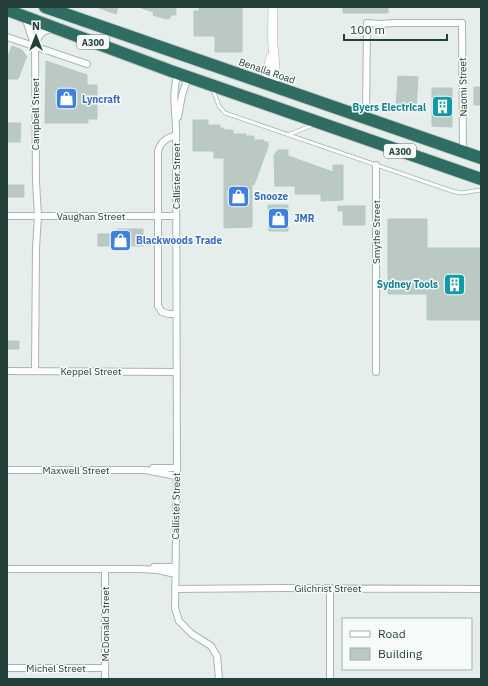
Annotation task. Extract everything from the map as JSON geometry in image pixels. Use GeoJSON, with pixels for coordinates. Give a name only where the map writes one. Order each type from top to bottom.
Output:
{"type":"FeatureCollection","features":[{"type":"Feature","properties":{"kind":"highway"},"geometry":{"type":"LineString","coordinates":[[50,8],[52,11],[50,15],[56,28]]}},
{"type":"Feature","properties":{"kind":"highway","name":"Benalla Road"},"geometry":{"type":"LineString","coordinates":[[50,8],[481,158]]}},
{"type":"Feature","properties":{"kind":"highway","name":"A300"},"geometry":{"type":"LineString","coordinates":[[7,10],[211,86],[481,179]]}},
{"type":"Feature","properties":{"kind":"highway"},"geometry":{"type":"LineString","coordinates":[[183,76],[189,57]]}},
{"type":"Feature","properties":{"kind":"highway"},"geometry":{"type":"LineString","coordinates":[[262,103],[269,85]]}},
{"type":"Feature","properties":{"kind":"street"},"geometry":{"type":"LineString","coordinates":[[269,85],[273,46],[273,7]]}},
{"type":"Feature","properties":{"kind":"street"},"geometry":{"type":"LineString","coordinates":[[23,16],[26,20],[35,47]]}},
{"type":"Feature","properties":{"kind":"street","name":"Naomi Street"},"geometry":{"type":"LineString","coordinates":[[366,118],[367,23],[462,23],[463,152]]}},
{"type":"Feature","properties":{"kind":"street"},"geometry":{"type":"LineString","coordinates":[[35,47],[38,38],[45,30],[56,28]]}},
{"type":"Feature","properties":{"kind":"street"},"geometry":{"type":"LineString","coordinates":[[7,37],[87,64]]}},
{"type":"Feature","properties":{"kind":"street","name":"Campbell Street"},"geometry":{"type":"LineString","coordinates":[[35,47],[35,371]]}},
{"type":"Feature","properties":{"kind":"street","name":"Callister Street"},"geometry":{"type":"LineString","coordinates":[[176,127],[182,95],[183,76],[176,79],[174,95],[176,127],[177,468],[174,567],[175,608],[179,621],[192,634],[211,646],[217,656],[219,679]]}},
{"type":"Feature","properties":{"kind":"street","name":"Callister Street"},"geometry":{"type":"LineString","coordinates":[[176,135],[169,137],[162,143],[158,151],[158,306],[162,312],[176,314]]}},
{"type":"Feature","properties":{"kind":"street","name":"Smythe Street"},"geometry":{"type":"LineString","coordinates":[[376,165],[376,372]]}},
{"type":"Feature","properties":{"kind":"street","name":"Vaughan Street"},"geometry":{"type":"LineString","coordinates":[[7,216],[176,216]]}},
{"type":"Feature","properties":{"kind":"street","name":"Keppel Street"},"geometry":{"type":"LineString","coordinates":[[7,371],[176,372]]}},
{"type":"Feature","properties":{"kind":"street","name":"Maxwell Street"},"geometry":{"type":"LineString","coordinates":[[146,470],[154,468],[177,468]]}},
{"type":"Feature","properties":{"kind":"street","name":"Maxwell Street"},"geometry":{"type":"LineString","coordinates":[[7,470],[146,470],[176,476]]}},
{"type":"Feature","properties":{"kind":"street"},"geometry":{"type":"LineString","coordinates":[[139,569],[148,567],[174,567]]}},
{"type":"Feature","properties":{"kind":"street"},"geometry":{"type":"LineString","coordinates":[[7,569],[139,569],[158,570],[175,574]]}},
{"type":"Feature","properties":{"kind":"street","name":"McDonald Street"},"geometry":{"type":"LineString","coordinates":[[105,569],[105,679]]}},
{"type":"Feature","properties":{"kind":"street"},"geometry":{"type":"LineString","coordinates":[[330,588],[330,679]]}},
{"type":"Feature","properties":{"kind":"street","name":"Gilchrist Street"},"geometry":{"type":"LineString","coordinates":[[175,589],[481,588]]}},
{"type":"Feature","properties":{"kind":"street","name":"Michel Street"},"geometry":{"type":"LineString","coordinates":[[7,668],[104,668]]}},
{"type":"Feature","properties":{"kind":"lane"},"geometry":{"type":"LineString","coordinates":[[211,86],[219,106],[225,113],[452,191],[461,192],[481,190]]}},
{"type":"Feature","properties":{"kind":"lane"},"geometry":{"type":"LineString","coordinates":[[288,135],[318,123]]}},
{"type":"Feature","properties":{"kind":"building"},"geometry":{"type":"Polygon","coordinates":[[[99,7],[118,7],[116,14],[99,7]]]}},
{"type":"Feature","properties":{"kind":"building"},"geometry":{"type":"Polygon","coordinates":[[[141,7],[176,7],[176,15],[171,15],[170,18],[166,19],[153,15],[154,12],[141,7]]]}},
{"type":"Feature","properties":{"kind":"building"},"geometry":{"type":"Polygon","coordinates":[[[199,7],[242,7],[242,52],[215,52],[215,36],[194,36],[194,11],[199,11],[199,7]]]}},
{"type":"Feature","properties":{"kind":"building"},"geometry":{"type":"Polygon","coordinates":[[[343,7],[388,7],[388,13],[343,13],[343,7]]]}},
{"type":"Feature","properties":{"kind":"building"},"geometry":{"type":"Polygon","coordinates":[[[12,46],[22,50],[27,57],[18,79],[7,79],[7,55],[8,56],[12,46]]]}},
{"type":"Feature","properties":{"kind":"building","name":"Lyncraft"},"geometry":{"type":"Polygon","coordinates":[[[46,61],[87,75],[87,85],[97,85],[97,119],[88,119],[88,123],[45,123],[46,61]]]}},
{"type":"Feature","properties":{"kind":"building"},"geometry":{"type":"Polygon","coordinates":[[[398,76],[418,77],[416,109],[396,108],[398,76]]]}},
{"type":"Feature","properties":{"kind":"building"},"geometry":{"type":"Polygon","coordinates":[[[474,87],[481,87],[481,105],[474,105],[474,87]]]}},
{"type":"Feature","properties":{"kind":"building","name":"Byers Electrical"},"geometry":{"type":"Polygon","coordinates":[[[432,88],[452,88],[452,127],[432,126],[432,88]]]}},
{"type":"Feature","properties":{"kind":"building","name":"Snooze"},"geometry":{"type":"Polygon","coordinates":[[[193,120],[208,120],[208,125],[220,125],[220,128],[224,128],[224,130],[233,130],[233,134],[246,134],[246,136],[254,136],[254,140],[264,140],[264,142],[268,142],[268,147],[254,185],[252,184],[252,227],[224,228],[224,158],[214,158],[214,151],[193,151],[193,120]]]}},
{"type":"Feature","properties":{"kind":"building"},"geometry":{"type":"Polygon","coordinates":[[[7,123],[21,123],[20,142],[7,142],[7,123]]]}},
{"type":"Feature","properties":{"kind":"building"},"geometry":{"type":"Polygon","coordinates":[[[278,150],[288,150],[288,156],[333,172],[333,165],[343,165],[343,200],[321,201],[321,194],[295,194],[295,186],[275,186],[274,155],[278,150]]]}},
{"type":"Feature","properties":{"kind":"building"},"geometry":{"type":"Polygon","coordinates":[[[7,185],[24,185],[24,197],[7,197],[7,185]]]}},
{"type":"Feature","properties":{"kind":"building","name":"JMR"},"geometry":{"type":"Polygon","coordinates":[[[268,205],[288,205],[288,231],[269,231],[268,205]]]}},
{"type":"Feature","properties":{"kind":"building"},"geometry":{"type":"Polygon","coordinates":[[[338,206],[365,206],[365,225],[343,225],[343,211],[338,211],[338,206]]]}},
{"type":"Feature","properties":{"kind":"building"},"geometry":{"type":"Polygon","coordinates":[[[388,219],[427,219],[427,248],[481,248],[481,320],[427,320],[427,294],[388,294],[388,219]]]}},
{"type":"Feature","properties":{"kind":"building","name":"Blackwoods Trade"},"geometry":{"type":"Polygon","coordinates":[[[117,229],[143,229],[143,246],[98,246],[98,234],[117,234],[117,229]]]}},
{"type":"Feature","properties":{"kind":"building"},"geometry":{"type":"Polygon","coordinates":[[[7,341],[19,341],[19,349],[7,349],[7,341]]]}},
{"type":"Feature","properties":{"kind":"place","name":"Lyncraft"},"geometry":{"type":"Point","coordinates":[67,99]}},
{"type":"Feature","properties":{"kind":"place","name":"Byers Electrical"},"geometry":{"type":"Point","coordinates":[442,107]}},
{"type":"Feature","properties":{"kind":"place","name":"Snooze"},"geometry":{"type":"Point","coordinates":[238,196]}},
{"type":"Feature","properties":{"kind":"place","name":"JMR"},"geometry":{"type":"Point","coordinates":[278,218]}},
{"type":"Feature","properties":{"kind":"place","name":"Blackwoods Trade"},"geometry":{"type":"Point","coordinates":[120,240]}},
{"type":"Feature","properties":{"kind":"place","name":"Sydney Tools"},"geometry":{"type":"Point","coordinates":[454,284]}}]}
